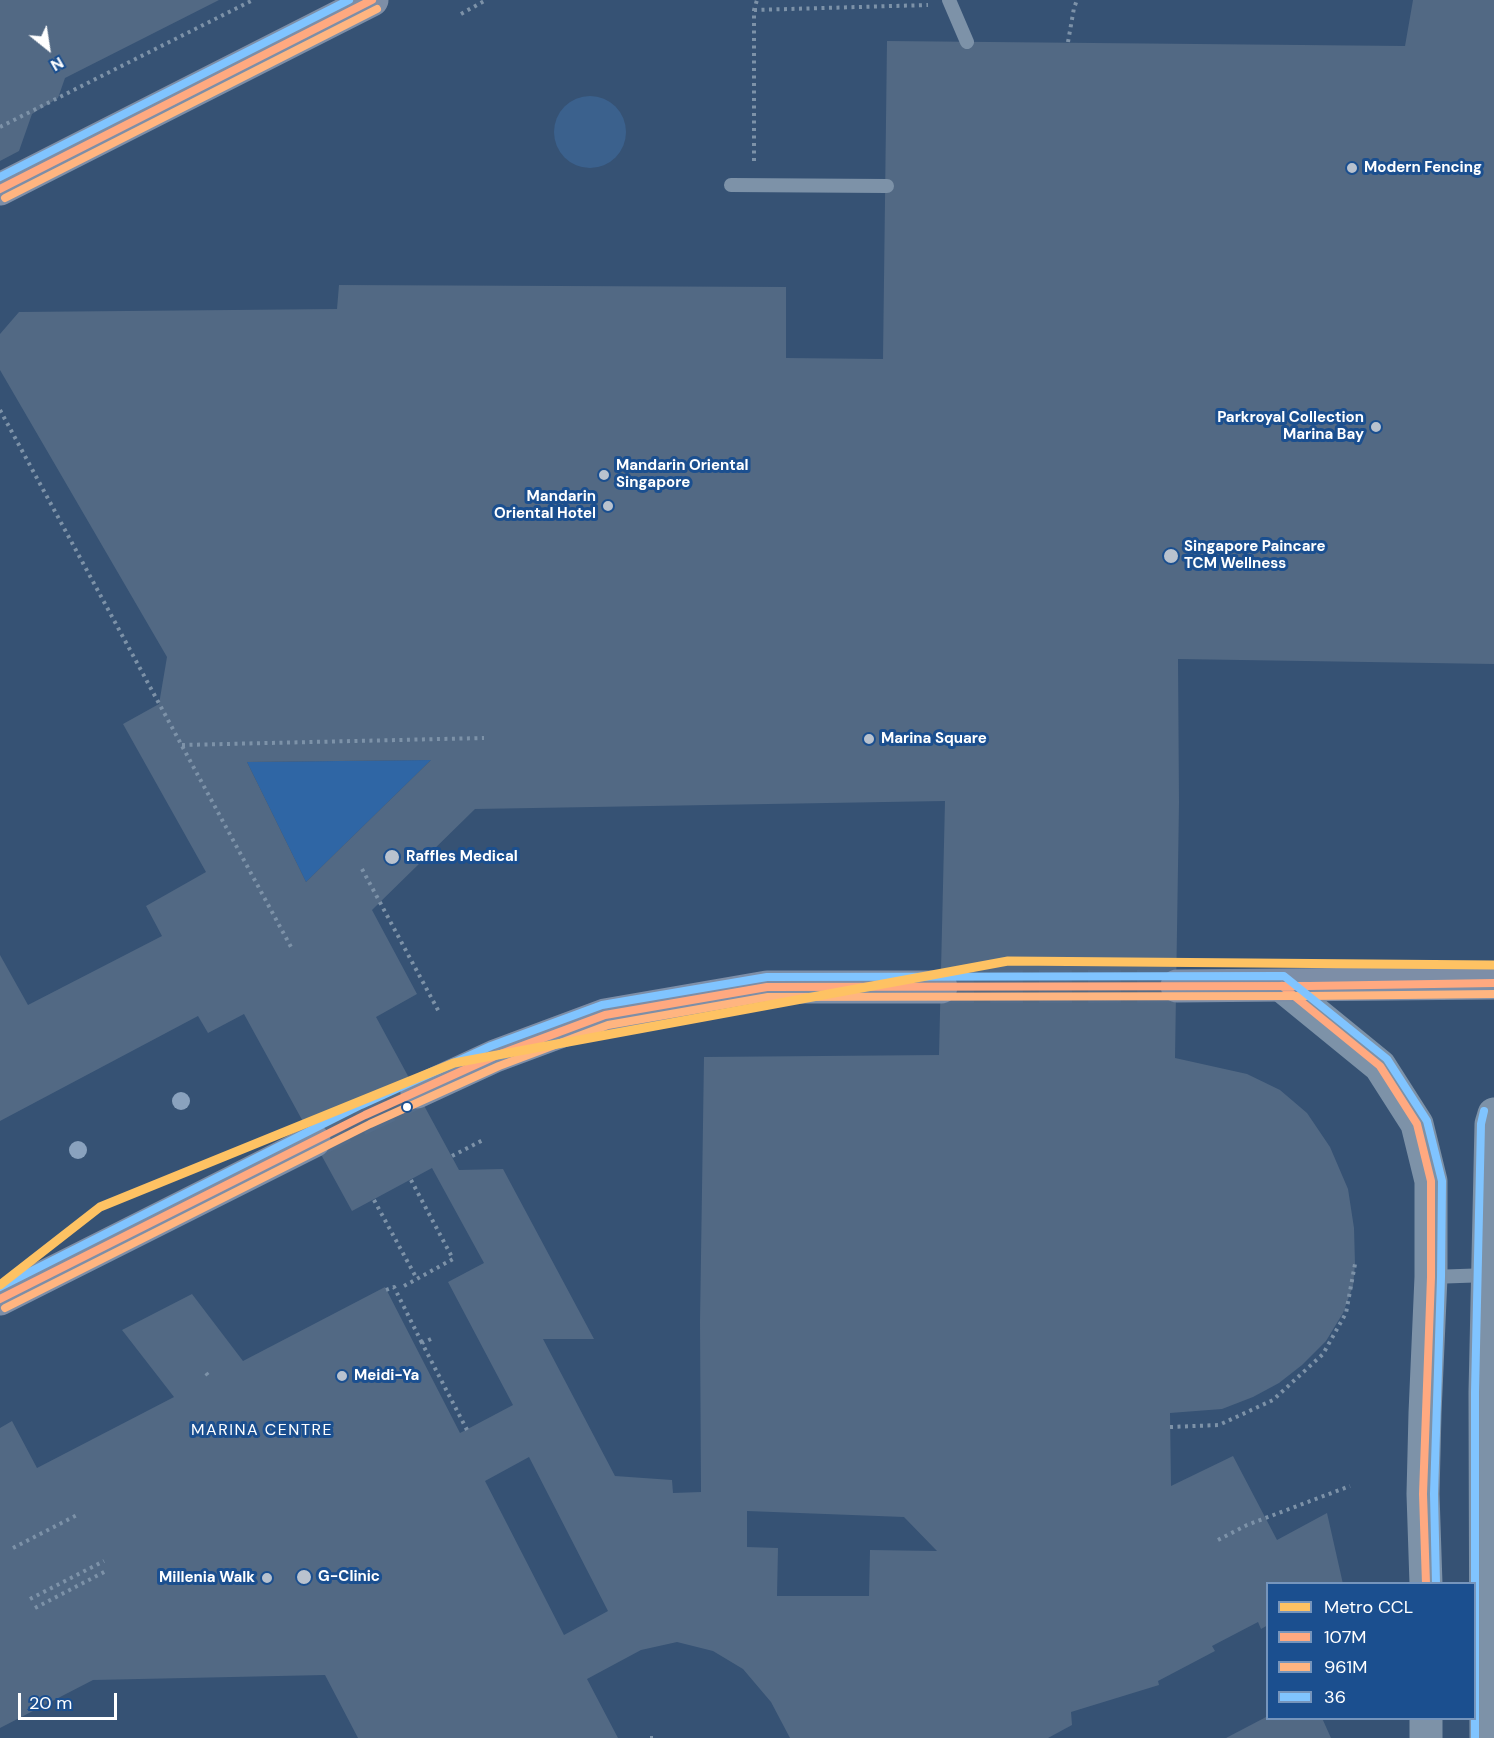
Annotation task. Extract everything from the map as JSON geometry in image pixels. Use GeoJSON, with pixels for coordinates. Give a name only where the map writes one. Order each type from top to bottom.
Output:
{"type":"FeatureCollection","features":[{"type":"Feature","properties":{"kind":"main road"},"geometry":{"type":"LineString","coordinates":[[0,189],[372,0]]}},
{"type":"Feature","properties":{"kind":"main road"},"geometry":{"type":"LineString","coordinates":[[1177,986],[1494,983]]}},
{"type":"Feature","properties":{"kind":"main road"},"geometry":{"type":"LineString","coordinates":[[417,1092],[495,1056],[605,1016],[767,987],[941,987]]}},
{"type":"Feature","properties":{"kind":"main road"},"geometry":{"type":"LineString","coordinates":[[0,1299],[314,1141]]}},
{"type":"Feature","properties":{"kind":"street"},"geometry":{"type":"LineString","coordinates":[[1282,986],[1380,1066],[1417,1124],[1431,1181],[1431,1277],[1423,1494],[1426,1582]]}},
{"type":"Feature","properties":{"kind":"street"},"geometry":{"type":"LineString","coordinates":[[1486,1738],[1490,1705],[1485,1392],[1491,1277],[1491,1124],[1494,1114]]}},
{"type":"Feature","properties":{"kind":"street"},"geometry":{"type":"LineString","coordinates":[[1426,1720],[1426,1738]]}},
{"type":"Feature","properties":{"kind":"lane"},"geometry":{"type":"LineString","coordinates":[[950,2],[968,42]]}},
{"type":"Feature","properties":{"kind":"lane"},"geometry":{"type":"LineString","coordinates":[[731,185],[887,186]]}},
{"type":"Feature","properties":{"kind":"lane"},"geometry":{"type":"LineString","coordinates":[[1431,1277],[1491,1277]]}},
{"type":"Feature","properties":{"kind":"path"},"geometry":{"type":"LineString","coordinates":[[0,127],[253,0]]}},
{"type":"Feature","properties":{"kind":"path"},"geometry":{"type":"LineString","coordinates":[[461,14],[486,0]]}},
{"type":"Feature","properties":{"kind":"path"},"geometry":{"type":"LineString","coordinates":[[754,170],[754,10],[757,0]]}},
{"type":"Feature","properties":{"kind":"path"},"geometry":{"type":"LineString","coordinates":[[1068,42],[1077,0]]}},
{"type":"Feature","properties":{"kind":"path"},"geometry":{"type":"LineString","coordinates":[[754,10],[950,2]]}},
{"type":"Feature","properties":{"kind":"path"},"geometry":{"type":"LineString","coordinates":[[0,411],[291,947]]}},
{"type":"Feature","properties":{"kind":"path"},"geometry":{"type":"LineString","coordinates":[[182,745],[484,738]]}},
{"type":"Feature","properties":{"kind":"path"},"geometry":{"type":"LineString","coordinates":[[362,869],[440,1012]]}},
{"type":"Feature","properties":{"kind":"path"},"geometry":{"type":"LineString","coordinates":[[452,1156],[483,1140]]}},
{"type":"Feature","properties":{"kind":"path"},"geometry":{"type":"LineString","coordinates":[[404,1286],[453,1259],[411,1180]]}},
{"type":"Feature","properties":{"kind":"path"},"geometry":{"type":"LineString","coordinates":[[374,1200],[417,1279]]}},
{"type":"Feature","properties":{"kind":"path"},"geometry":{"type":"LineString","coordinates":[[1170,1427],[1220,1425],[1273,1400],[1323,1354],[1346,1313],[1355,1264]]}},
{"type":"Feature","properties":{"kind":"path"},"geometry":{"type":"LineString","coordinates":[[386,1290],[394,1287],[467,1430]]}},
{"type":"Feature","properties":{"kind":"path"},"geometry":{"type":"LineString","coordinates":[[422,1343],[431,1339]]}},
{"type":"Feature","properties":{"kind":"path"},"geometry":{"type":"LineString","coordinates":[[206,1373],[210,1378]]}},
{"type":"Feature","properties":{"kind":"path"},"geometry":{"type":"LineString","coordinates":[[1218,1540],[1247,1525],[1350,1486]]}},
{"type":"Feature","properties":{"kind":"path"},"geometry":{"type":"LineString","coordinates":[[13,1548],[79,1514]]}},
{"type":"Feature","properties":{"kind":"path"},"geometry":{"type":"LineString","coordinates":[[30,1599],[104,1562]]}},
{"type":"Feature","properties":{"kind":"path"},"geometry":{"type":"LineString","coordinates":[[35,1608],[108,1570]]}},
{"type":"Feature","properties":{"kind":"shaded area"},"geometry":{"type":"Polygon","coordinates":[[[590,96],[610,102],[620,112],[626,132],[620,152],[610,162],[590,168],[570,162],[560,152],[554,132],[560,112],[570,102],[590,96]]]}},
{"type":"Feature","properties":{"kind":"shaded area"},"geometry":{"type":"Polygon","coordinates":[[[431,760],[306,882],[247,762],[431,760]]]}},
{"type":"Feature","properties":{"kind":"building"},"geometry":{"type":"Polygon","coordinates":[[[0,0],[219,0],[65,78],[58,98],[32,114],[19,151],[0,161],[0,0]]]}},
{"type":"Feature","properties":{"kind":"building","name":"Marina Square"},"geometry":{"type":"Polygon","coordinates":[[[1413,0],[1494,0],[1494,664],[1178,659],[1179,803],[1175,1058],[1247,1074],[1280,1090],[1307,1113],[1330,1147],[1348,1189],[1354,1228],[1355,1264],[1353,1286],[1343,1313],[1326,1341],[1302,1365],[1279,1383],[1253,1397],[1222,1409],[1170,1413],[1171,1486],[1233,1456],[1277,1540],[1327,1513],[1343,1582],[1266,1582],[1266,1626],[1261,1629],[1258,1622],[1212,1646],[1215,1651],[1158,1681],[1159,1685],[1071,1712],[1072,1725],[1048,1738],[790,1738],[771,1702],[743,1669],[713,1651],[677,1642],[641,1650],[587,1679],[618,1738],[358,1738],[325,1675],[93,1680],[0,1728],[0,1428],[12,1421],[37,1468],[174,1397],[122,1330],[192,1294],[243,1361],[385,1287],[460,1433],[513,1405],[448,1282],[484,1263],[432,1168],[352,1211],[244,1014],[208,1033],[198,1016],[0,1121],[0,955],[28,1005],[162,936],[146,906],[206,872],[123,724],[159,704],[167,657],[0,370],[0,334],[19,312],[337,309],[339,285],[786,287],[786,358],[883,359],[887,41],[1405,46],[1413,0]],[[431,760],[247,762],[306,882],[431,760]],[[945,801],[475,809],[372,910],[417,994],[376,1017],[459,1170],[503,1169],[594,1339],[543,1339],[615,1476],[672,1480],[673,1493],[701,1492],[700,1322],[704,1057],[939,1055],[945,801]],[[529,1457],[485,1481],[564,1635],[608,1611],[529,1457]],[[747,1511],[747,1547],[778,1548],[777,1596],[869,1596],[870,1550],[937,1551],[904,1517],[747,1511]]]}},
{"type":"Feature","properties":{"kind":"building"},"geometry":{"type":"Polygon","coordinates":[[[1266,1717],[1266,1720],[1323,1720],[1331,1738],[1226,1738],[1266,1717]]]}},
{"type":"Feature","properties":{"kind":"tunnel"},"geometry":{"type":"LineString","coordinates":[[941,987],[1177,986]]}},
{"type":"Feature","properties":{"kind":"tunnel"},"geometry":{"type":"LineString","coordinates":[[314,1141],[417,1092]]}},
{"type":"Feature","properties":{"kind":"metro line","name":"CCL"},"geometry":{"type":"LineString","coordinates":[[0,1285],[100,1207],[454,1063],[1008,961],[1494,965]]}},
{"type":"Feature","properties":{"kind":"transit line","name":"36"},"geometry":{"type":"LineString","coordinates":[[0,177],[349,0]]}},
{"type":"Feature","properties":{"kind":"transit line","name":"107M"},"geometry":{"type":"LineString","coordinates":[[0,189],[372,0]]}},
{"type":"Feature","properties":{"kind":"transit line","name":"961M"},"geometry":{"type":"LineString","coordinates":[[5,198],[377,9]]}},
{"type":"Feature","properties":{"kind":"transit line","name":"36"},"geometry":{"type":"LineString","coordinates":[[0,1287],[361,1105],[491,1046],[602,1005],[767,977],[1284,976],[1387,1059],[1427,1121],[1442,1181],[1434,1494],[1436,1582]]}},
{"type":"Feature","properties":{"kind":"transit line","name":"107M"},"geometry":{"type":"LineString","coordinates":[[0,1299],[365,1115],[495,1056],[605,1015],[767,987],[1309,986],[1494,983]]}},
{"type":"Feature","properties":{"kind":"transit line","name":"107M"},"geometry":{"type":"LineString","coordinates":[[1282,986],[1380,1066],[1417,1124],[1431,1181],[1431,1277],[1423,1494],[1426,1582]]}},
{"type":"Feature","properties":{"kind":"transit line","name":"961M"},"geometry":{"type":"LineString","coordinates":[[5,1308],[370,1124],[499,1066],[608,1025],[768,997],[1494,994]]}},
{"type":"Feature","properties":{"kind":"transit line","name":"36"},"geometry":{"type":"LineString","coordinates":[[1475,1582],[1475,1392],[1481,1124],[1484,1111]]}},
{"type":"Feature","properties":{"kind":"transit line","name":"36"},"geometry":{"type":"LineString","coordinates":[[1475,1720],[1475,1738]]}},
{"type":"Feature","properties":{"kind":"place","name":"Modern Fencing"},"geometry":{"type":"Point","coordinates":[1352,168]}},
{"type":"Feature","properties":{"kind":"place","name":"Parkroyal Collection Marina Bay"},"geometry":{"type":"Point","coordinates":[1376,427]}},
{"type":"Feature","properties":{"kind":"place","name":"Mandarin Oriental Singapore"},"geometry":{"type":"Point","coordinates":[604,475]}},
{"type":"Feature","properties":{"kind":"place","name":"Mandarin Oriental Hotel"},"geometry":{"type":"Point","coordinates":[608,506]}},
{"type":"Feature","properties":{"kind":"place","name":"Singapore Paincare TCM Wellness"},"geometry":{"type":"Point","coordinates":[1171,556]}},
{"type":"Feature","properties":{"kind":"place","name":"Marina Square"},"geometry":{"type":"Point","coordinates":[869,739]}},
{"type":"Feature","properties":{"kind":"place","name":"Raffles Medical"},"geometry":{"type":"Point","coordinates":[392,857]}},
{"type":"Feature","properties":{"kind":"place","name":"Meidi-Ya"},"geometry":{"type":"Point","coordinates":[342,1376]}},
{"type":"Feature","properties":{"kind":"place","name":"G-Clinic"},"geometry":{"type":"Point","coordinates":[304,1577]}},
{"type":"Feature","properties":{"kind":"place","name":"Millenia Walk"},"geometry":{"type":"Point","coordinates":[267,1578]}},
{"type":"Feature","properties":{"kind":"district","name":"MARINA CENTRE"},"geometry":{"type":"Point","coordinates":[262,1431]}}]}
